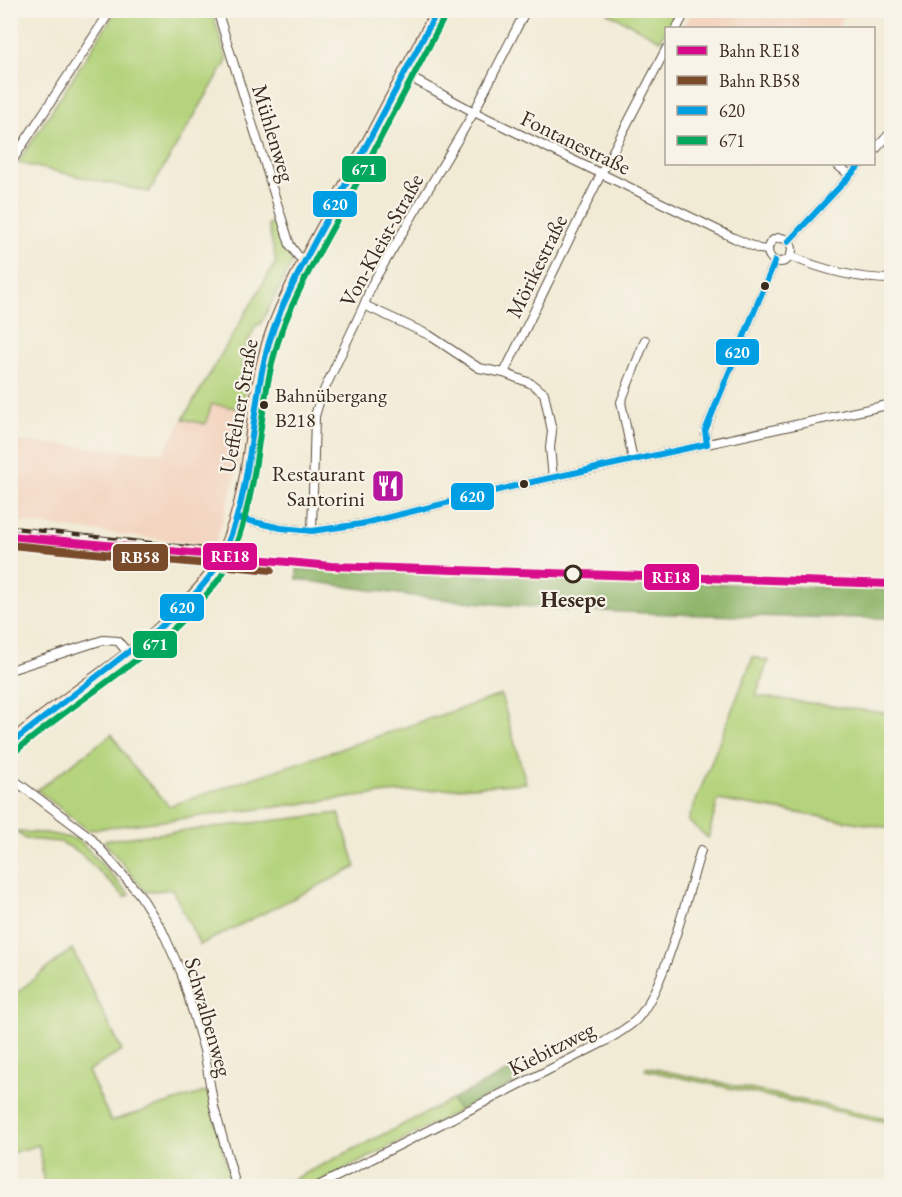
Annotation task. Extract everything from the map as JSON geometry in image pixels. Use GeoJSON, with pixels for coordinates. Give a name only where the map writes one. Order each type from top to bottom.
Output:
{"type":"FeatureCollection","features":[{"type":"Feature","properties":{"kind":"street"},"geometry":{"type":"LineString","coordinates":[[10,164],[111,10]]}},
{"type":"Feature","properties":{"kind":"street","name":"Mühlenweg"},"geometry":{"type":"LineString","coordinates":[[217,10],[290,245],[298,256],[306,261]]}},
{"type":"Feature","properties":{"kind":"street","name":"Ueffelner Straße"},"geometry":{"type":"LineString","coordinates":[[10,744],[57,705],[152,636],[177,612],[222,557],[237,518],[247,472],[256,395],[265,352],[280,312],[438,10]]}},
{"type":"Feature","properties":{"kind":"street","name":"Von-Kleist-Straße"},"geometry":{"type":"LineString","coordinates":[[312,531],[317,407],[372,284],[474,112],[526,10]]}},
{"type":"Feature","properties":{"kind":"street"},"geometry":{"type":"LineString","coordinates":[[678,27],[686,10]]}},
{"type":"Feature","properties":{"kind":"street","name":"Mörikestraße"},"geometry":{"type":"LineString","coordinates":[[504,373],[601,174],[664,61]]}},
{"type":"Feature","properties":{"kind":"street","name":"Fontanestraße"},"geometry":{"type":"LineString","coordinates":[[404,74],[474,112],[601,174],[734,238],[759,249],[768,250]]}},
{"type":"Feature","properties":{"kind":"street"},"geometry":{"type":"LineString","coordinates":[[875,148],[891,131]]}},
{"type":"Feature","properties":{"kind":"street"},"geometry":{"type":"LineString","coordinates":[[837,165],[850,175]]}},
{"type":"Feature","properties":{"kind":"street"},"geometry":{"type":"LineString","coordinates":[[788,242],[860,165]]}},
{"type":"Feature","properties":{"kind":"street"},"geometry":{"type":"LineString","coordinates":[[782,238],[788,242],[792,249],[790,256],[784,261],[775,261],[770,257],[769,245],[774,239],[782,238]]}},
{"type":"Feature","properties":{"kind":"street"},"geometry":{"type":"LineString","coordinates":[[790,256],[840,274],[869,279],[891,279]]}},
{"type":"Feature","properties":{"kind":"street"},"geometry":{"type":"LineString","coordinates":[[707,444],[705,431],[775,261]]}},
{"type":"Feature","properties":{"kind":"street"},"geometry":{"type":"LineString","coordinates":[[364,305],[429,335],[479,368],[504,373],[530,383],[544,393],[552,430],[550,448],[553,477]]}},
{"type":"Feature","properties":{"kind":"street"},"geometry":{"type":"LineString","coordinates":[[633,460],[621,402],[645,340]]}},
{"type":"Feature","properties":{"kind":"street"},"geometry":{"type":"LineString","coordinates":[[237,518],[281,528],[312,531],[361,524],[553,477],[891,404]]}},
{"type":"Feature","properties":{"kind":"street"},"geometry":{"type":"LineString","coordinates":[[10,670],[104,640],[118,641],[128,653]]}},
{"type":"Feature","properties":{"kind":"street","name":"Schwalbenweg"},"geometry":{"type":"LineString","coordinates":[[10,777],[90,837],[140,896],[162,930],[182,972],[204,1050],[214,1107],[236,1186]]}},
{"type":"Feature","properties":{"kind":"street","name":"Kiebitzweg"},"geometry":{"type":"LineString","coordinates":[[318,1186],[604,1042],[634,1022],[644,1010],[667,960],[701,850]]}},
{"type":"Feature","properties":{"kind":"shaded area"},"geometry":{"type":"Polygon","coordinates":[[[692,10],[847,11],[839,27],[684,27],[692,10]]]}},
{"type":"Feature","properties":{"kind":"shaded area"},"geometry":{"type":"Polygon","coordinates":[[[212,404],[243,409],[237,471],[215,546],[11,521],[10,441],[163,453],[183,419],[205,424],[212,404]]]}},
{"type":"Feature","properties":{"kind":"green space"},"geometry":{"type":"Polygon","coordinates":[[[610,10],[677,11],[668,27],[665,27],[660,40],[608,13],[610,10]]]}},
{"type":"Feature","properties":{"kind":"green space"},"geometry":{"type":"Polygon","coordinates":[[[116,11],[212,11],[227,61],[149,192],[18,163],[116,11]]]}},
{"type":"Feature","properties":{"kind":"green space"},"geometry":{"type":"Polygon","coordinates":[[[279,222],[292,263],[260,325],[257,324],[247,344],[242,367],[248,369],[243,409],[212,404],[205,424],[183,419],[276,262],[268,224],[279,222]]]}},
{"type":"Feature","properties":{"kind":"green space"},"geometry":{"type":"Polygon","coordinates":[[[297,569],[891,590],[891,618],[772,617],[533,607],[414,596],[297,579],[297,569]]]}},
{"type":"Feature","properties":{"kind":"green space"},"geometry":{"type":"Polygon","coordinates":[[[753,657],[768,661],[756,696],[891,714],[891,828],[718,800],[708,838],[688,821],[753,657]]]}},
{"type":"Feature","properties":{"kind":"green space"},"geometry":{"type":"Polygon","coordinates":[[[501,695],[526,783],[388,793],[88,830],[37,790],[112,734],[130,763],[169,806],[501,695]]]}},
{"type":"Feature","properties":{"kind":"green space"},"geometry":{"type":"Polygon","coordinates":[[[339,813],[356,867],[200,945],[172,889],[146,892],[105,843],[105,840],[339,813]]]}},
{"type":"Feature","properties":{"kind":"green space"},"geometry":{"type":"Polygon","coordinates":[[[17,832],[46,833],[79,840],[130,895],[125,897],[79,852],[61,842],[25,839],[17,832]]]}},
{"type":"Feature","properties":{"kind":"green space"},"geometry":{"type":"Polygon","coordinates":[[[72,949],[122,1051],[88,1071],[111,1121],[208,1091],[232,1186],[89,1186],[88,1178],[44,1186],[39,1145],[11,1153],[11,997],[72,949]]]}},
{"type":"Feature","properties":{"kind":"green space"},"geometry":{"type":"Polygon","coordinates":[[[646,1067],[891,1119],[891,1123],[645,1070],[646,1067]]]}},
{"type":"Feature","properties":{"kind":"green space"},"geometry":{"type":"Polygon","coordinates":[[[508,1071],[519,1081],[459,1111],[452,1100],[508,1071]]]}},
{"type":"Feature","properties":{"kind":"green space"},"geometry":{"type":"Polygon","coordinates":[[[452,1100],[459,1111],[313,1186],[280,1186],[452,1100]]]}},
{"type":"Feature","properties":{"kind":"railway"},"geometry":{"type":"LineString","coordinates":[[10,528],[202,549]]}},
{"type":"Feature","properties":{"kind":"rail line","name":"RE18"},"geometry":{"type":"LineString","coordinates":[[10,536],[331,566],[892,584]]}},
{"type":"Feature","properties":{"kind":"rail line","name":"RB58"},"geometry":{"type":"LineString","coordinates":[[10,545],[271,570]]}},
{"type":"Feature","properties":{"kind":"transit line","name":"620"},"geometry":{"type":"LineString","coordinates":[[10,744],[168,621],[200,588],[216,567],[230,538],[240,507],[261,379],[278,317],[306,257],[438,10]]}},
{"type":"Feature","properties":{"kind":"transit line","name":"671"},"geometry":{"type":"LineString","coordinates":[[16,751],[123,670],[175,627],[198,604],[223,573],[236,545],[247,508],[268,382],[287,317],[310,269],[446,14]]}},
{"type":"Feature","properties":{"kind":"transit line","name":"620"},"geometry":{"type":"LineString","coordinates":[[788,242],[860,165]]}},
{"type":"Feature","properties":{"kind":"transit line","name":"620"},"geometry":{"type":"LineString","coordinates":[[707,444],[705,431],[775,261]]}},
{"type":"Feature","properties":{"kind":"transit line","name":"620"},"geometry":{"type":"LineString","coordinates":[[237,518],[281,528],[312,531],[361,524],[523,484],[707,444]]}},
{"type":"Feature","properties":{"kind":"place","name":"Bahnübergang B218"},"geometry":{"type":"Point","coordinates":[264,405]}},
{"type":"Feature","properties":{"kind":"place","name":"Restaurant Santorini"},"geometry":{"type":"Point","coordinates":[388,486]}},
{"type":"Feature","properties":{"kind":"place","name":"Hesepe"},"geometry":{"type":"Point","coordinates":[573,574]}}]}
